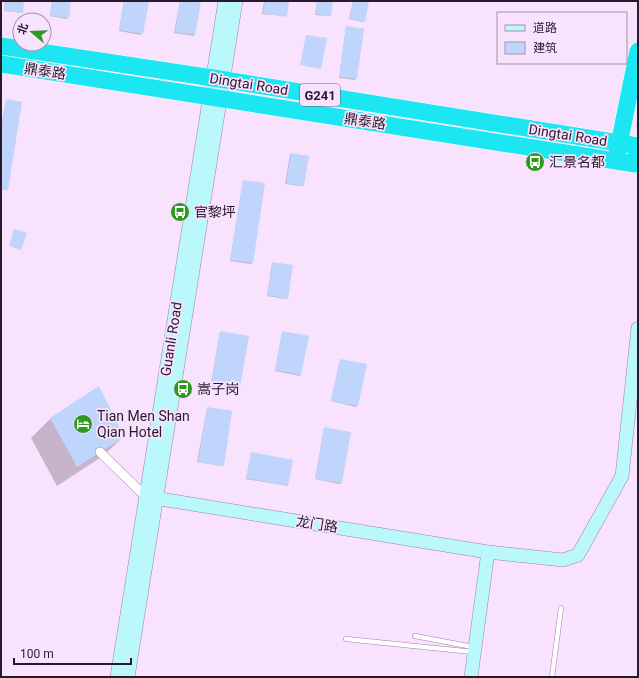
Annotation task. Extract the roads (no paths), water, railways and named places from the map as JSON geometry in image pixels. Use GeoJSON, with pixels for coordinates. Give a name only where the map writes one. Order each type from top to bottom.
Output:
{"type":"FeatureCollection","features":[{"type":"Feature","properties":{"kind":"highway","name":"Dingtai Road"},"geometry":{"type":"LineString","coordinates":[[1,46],[218,79],[638,147]]}},
{"type":"Feature","properties":{"kind":"highway"},"geometry":{"type":"LineString","coordinates":[[615,161],[638,51]]}},
{"type":"Feature","properties":{"kind":"highway","name":"鼎泰路"},"geometry":{"type":"LineString","coordinates":[[1,64],[636,165]]}},
{"type":"Feature","properties":{"kind":"highway","name":"G241"},"geometry":{"type":"LineString","coordinates":[[636,165],[638,147]]}},
{"type":"Feature","properties":{"kind":"main road","name":"Guanli Road"},"geometry":{"type":"LineString","coordinates":[[117,677],[151,498],[215,98],[225,1]]}},
{"type":"Feature","properties":{"kind":"main road","name":"Guanli Road"},"geometry":{"type":"LineString","coordinates":[[218,79],[236,1]]}},
{"type":"Feature","properties":{"kind":"main road","name":"龙门路"},"geometry":{"type":"LineString","coordinates":[[151,498],[488,552],[563,560],[578,555],[622,476],[638,328]]}},
{"type":"Feature","properties":{"kind":"main road","name":"Guanli Road"},"geometry":{"type":"LineString","coordinates":[[128,677],[151,498]]}},
{"type":"Feature","properties":{"kind":"main road"},"geometry":{"type":"LineString","coordinates":[[471,677],[488,552]]}},
{"type":"Feature","properties":{"kind":"street"},"geometry":{"type":"LineString","coordinates":[[100,452],[151,498]]}},
{"type":"Feature","properties":{"kind":"lane"},"geometry":{"type":"LineString","coordinates":[[552,677],[561,608]]}},
{"type":"Feature","properties":{"kind":"lane"},"geometry":{"type":"LineString","coordinates":[[415,636],[475,649]]}},
{"type":"Feature","properties":{"kind":"lane"},"geometry":{"type":"LineString","coordinates":[[346,640],[475,649]]}},
{"type":"Feature","properties":{"kind":"place","name":"汇景名都"},"geometry":{"type":"Point","coordinates":[535,162]}},
{"type":"Feature","properties":{"kind":"place","name":"官黎坪"},"geometry":{"type":"Point","coordinates":[180,212]}},
{"type":"Feature","properties":{"kind":"place","name":"嵩子岗"},"geometry":{"type":"Point","coordinates":[183,389]}},
{"type":"Feature","properties":{"kind":"place","name":"Tian Men Shan Qian Hotel"},"geometry":{"type":"Point","coordinates":[83,424]}}]}
